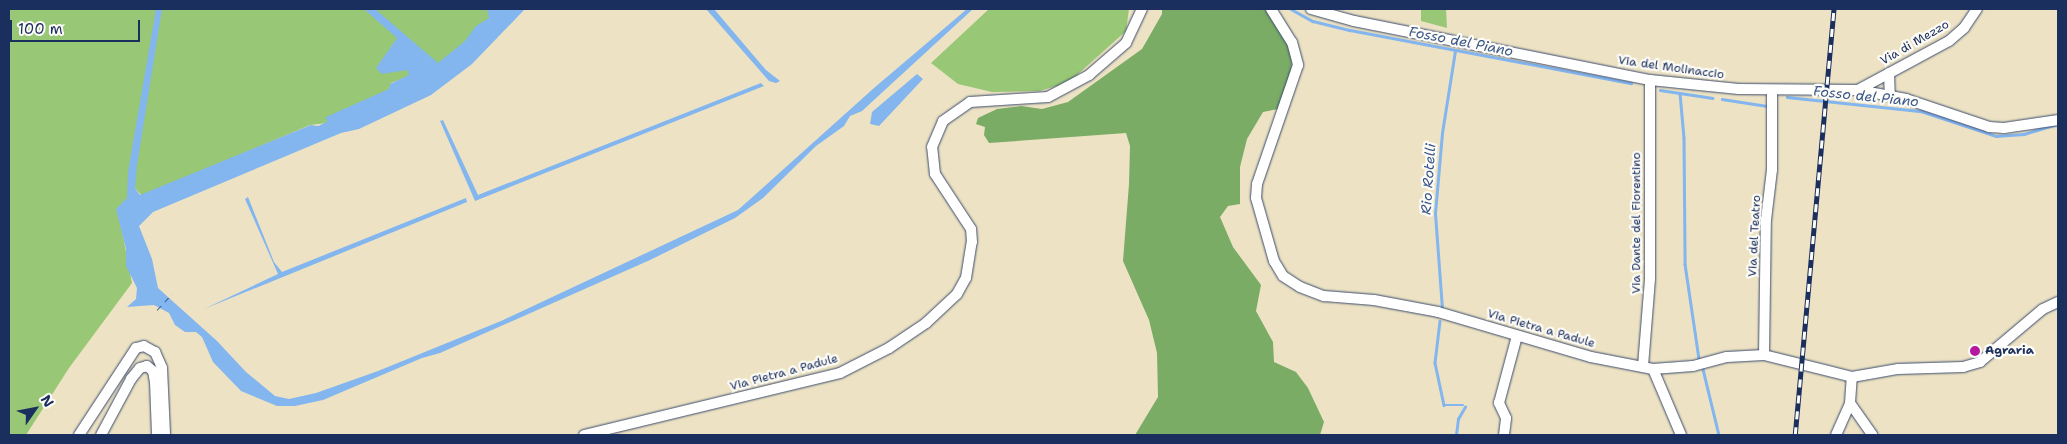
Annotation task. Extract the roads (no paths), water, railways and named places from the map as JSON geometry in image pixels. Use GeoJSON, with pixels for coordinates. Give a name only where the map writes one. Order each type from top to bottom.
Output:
{"type":"FeatureCollection","features":[{"type":"Feature","properties":{"kind":"street","name":"Via Pietra a Padule"},"geometry":{"type":"LineString","coordinates":[[584,435],[840,373],[888,348],[926,322],[957,294],[966,278],[972,242],[971,229],[935,174],[932,148],[943,121],[970,102],[1048,97],[1090,75],[1126,43],[1142,9]]}},
{"type":"Feature","properties":{"kind":"street","name":"Via Pietra a Padule"},"geometry":{"type":"LineString","coordinates":[[1271,9],[1292,42],[1298,66],[1256,191],[1274,261],[1283,276],[1300,287],[1324,296],[1374,300],[1438,312],[1591,357],[1653,369],[1692,366],[1727,357],[1764,355],[1852,378],[1898,370],[1963,367],[1980,362],[2043,309],[2058,302]]}},
{"type":"Feature","properties":{"kind":"street","name":"Via del Molinaccio"},"geometry":{"type":"LineString","coordinates":[[1311,9],[1354,21],[1650,80],[1701,87],[1772,90],[1858,90],[1890,96],[1989,126],[2012,129],[2058,120]]}},
{"type":"Feature","properties":{"kind":"street","name":"Via di Mezzo"},"geometry":{"type":"LineString","coordinates":[[1858,90],[1949,41],[1964,28],[1977,9]]}},
{"type":"Feature","properties":{"kind":"street"},"geometry":{"type":"LineString","coordinates":[[1889,74],[1890,96]]}},
{"type":"Feature","properties":{"kind":"street","name":"Via Dante del Fiorentino"},"geometry":{"type":"LineString","coordinates":[[1642,366],[1650,280],[1650,80]]}},
{"type":"Feature","properties":{"kind":"street","name":"Via del Teatro"},"geometry":{"type":"LineString","coordinates":[[1764,355],[1766,220],[1772,170],[1772,90]]}},
{"type":"Feature","properties":{"kind":"street"},"geometry":{"type":"LineString","coordinates":[[1504,435],[1506,418],[1499,403],[1517,336]]}},
{"type":"Feature","properties":{"kind":"street"},"geometry":{"type":"LineString","coordinates":[[80,435],[136,348],[144,346],[155,352],[162,368],[165,435]]}},
{"type":"Feature","properties":{"kind":"street"},"geometry":{"type":"LineString","coordinates":[[101,435],[131,379],[140,368],[147,366],[152,371],[155,382],[157,435]]}},
{"type":"Feature","properties":{"kind":"street"},"geometry":{"type":"LineString","coordinates":[[1653,369],[1681,435]]}},
{"type":"Feature","properties":{"kind":"street"},"geometry":{"type":"LineString","coordinates":[[1840,434],[1850,402],[1852,378]]}},
{"type":"Feature","properties":{"kind":"street"},"geometry":{"type":"LineString","coordinates":[[1850,402],[1872,435]]}},
{"type":"Feature","properties":{"kind":"water"},"geometry":{"type":"Polygon","coordinates":[[[156,9],[162,9],[137,165],[135,188],[140,195],[311,125],[318,126],[327,122],[326,117],[389,89],[390,84],[409,75],[407,70],[382,74],[376,68],[397,38],[364,9],[375,9],[438,63],[465,41],[476,26],[489,18],[487,9],[525,9],[472,64],[431,95],[359,129],[341,133],[153,212],[139,226],[152,259],[158,288],[217,341],[246,372],[275,396],[289,399],[316,393],[378,371],[501,321],[738,210],[874,88],[967,9],[973,9],[862,111],[850,116],[844,126],[816,146],[763,198],[735,218],[650,260],[440,353],[422,358],[323,400],[295,406],[277,406],[241,391],[213,362],[202,337],[196,332],[185,332],[175,325],[169,313],[154,305],[127,307],[136,299],[137,288],[126,266],[126,249],[116,209],[127,198],[128,172],[156,9]]]}},
{"type":"Feature","properties":{"kind":"water"},"geometry":{"type":"Polygon","coordinates":[[[706,9],[714,9],[766,70],[780,81],[776,83],[769,81],[706,9]]]}},
{"type":"Feature","properties":{"kind":"water"},"geometry":{"type":"Polygon","coordinates":[[[917,74],[923,79],[879,126],[870,124],[872,112],[917,74]]]}},
{"type":"Feature","properties":{"kind":"water"},"geometry":{"type":"Polygon","coordinates":[[[761,83],[764,86],[475,201],[440,121],[443,120],[478,195],[761,83]]]}},
{"type":"Feature","properties":{"kind":"water"},"geometry":{"type":"Polygon","coordinates":[[[248,197],[274,262],[282,272],[466,198],[467,202],[204,309],[278,274],[245,199],[248,197]]]}},
{"type":"Feature","properties":{"kind":"waterway","name":"Fosso del Piano"},"geometry":{"type":"LineString","coordinates":[[1291,9],[1313,21],[1350,30],[1631,83]]}},
{"type":"Feature","properties":{"kind":"waterway","name":"Rio Rotelli"},"geometry":{"type":"LineString","coordinates":[[1442,309],[1435,213],[1442,133],[1455,51]]}},
{"type":"Feature","properties":{"kind":"waterway","name":"Fosso del Piano"},"geometry":{"type":"LineString","coordinates":[[1660,90],[1712,98]]}},
{"type":"Feature","properties":{"kind":"waterway"},"geometry":{"type":"LineString","coordinates":[[1680,93],[1684,138],[1685,264],[1699,359]]}},
{"type":"Feature","properties":{"kind":"waterway","name":"Fosso del Piano"},"geometry":{"type":"LineString","coordinates":[[1787,97],[1921,111],[1996,136],[2024,134],[2054,125]]}},
{"type":"Feature","properties":{"kind":"waterway","name":"Fosso del Piano"},"geometry":{"type":"LineString","coordinates":[[1722,99],[1768,106]]}},
{"type":"Feature","properties":{"kind":"waterway","name":"Rio Rotelli"},"geometry":{"type":"LineString","coordinates":[[1440,321],[1435,363],[1444,405],[1463,405]]}},
{"type":"Feature","properties":{"kind":"waterway"},"geometry":{"type":"LineString","coordinates":[[1703,369],[1719,435]]}},
{"type":"Feature","properties":{"kind":"waterway","name":"Rio Rotelli"},"geometry":{"type":"LineString","coordinates":[[1456,435],[1458,419],[1465,407]]}},
{"type":"Feature","properties":{"kind":"railway"},"geometry":{"type":"LineString","coordinates":[[1795,435],[1834,9]]}},
{"type":"Feature","properties":{"kind":"place","name":"Agraria"},"geometry":{"type":"Point","coordinates":[1975,351]}}]}
